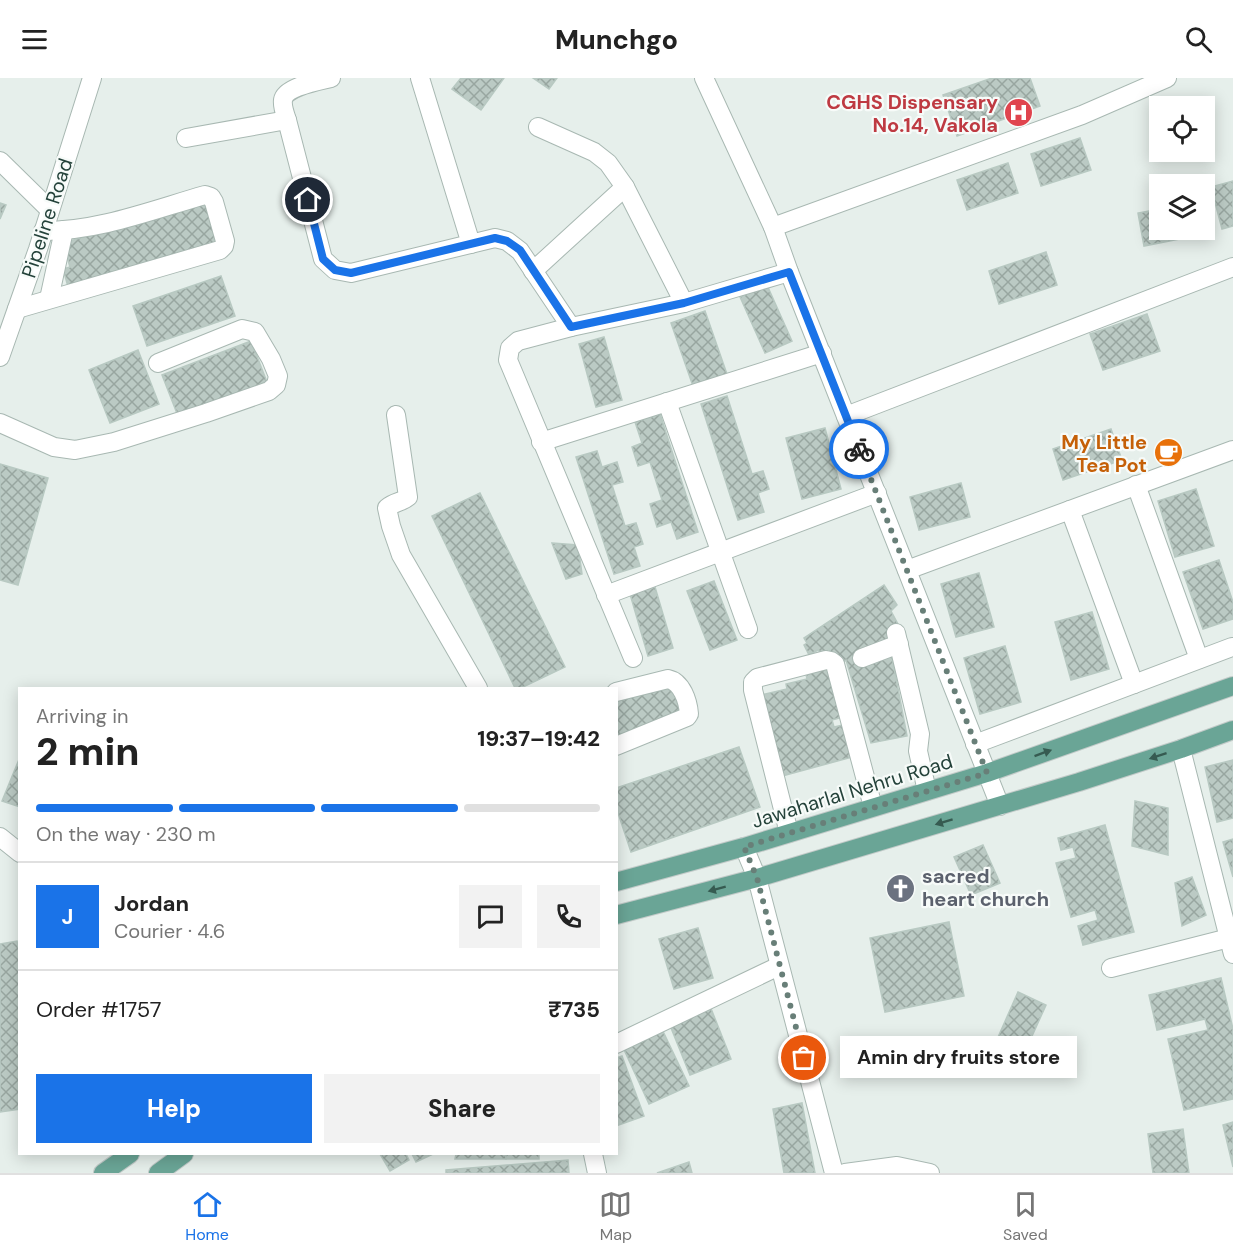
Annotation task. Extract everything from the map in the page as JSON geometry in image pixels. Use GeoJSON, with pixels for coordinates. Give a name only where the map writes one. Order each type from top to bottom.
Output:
{"type":"FeatureCollection","features":[{"type":"Feature","properties":{"kind":"main road","name":"Jawaharlal Nehru Road"},"geometry":{"type":"LineString","coordinates":[[618,878],[744,847],[987,773],[1233,686]]}},
{"type":"Feature","properties":{"kind":"main road"},"geometry":{"type":"LineString","coordinates":[[618,914],[757,878],[1000,806],[1181,749],[1233,730]]}},
{"type":"Feature","properties":{"kind":"main road"},"geometry":{"type":"LineString","coordinates":[[103,1173],[129,1155]]}},
{"type":"Feature","properties":{"kind":"main road"},"geometry":{"type":"LineString","coordinates":[[158,1173],[183,1155]]}},
{"type":"Feature","properties":{"kind":"street","name":"Pipeline Road"},"geometry":{"type":"LineString","coordinates":[[0,357],[44,231],[92,78]]}},
{"type":"Feature","properties":{"kind":"street"},"geometry":{"type":"LineString","coordinates":[[331,78],[292,89],[285,94],[283,102],[323,259],[335,270],[351,273],[495,238],[507,241],[520,250],[571,327]]}},
{"type":"Feature","properties":{"kind":"street"},"geometry":{"type":"LineString","coordinates":[[420,78],[471,244]]}},
{"type":"Feature","properties":{"kind":"street"},"geometry":{"type":"LineString","coordinates":[[704,78],[773,227],[1000,806]]}},
{"type":"Feature","properties":{"kind":"street"},"geometry":{"type":"LineString","coordinates":[[773,227],[1082,115],[1167,78]]}},
{"type":"Feature","properties":{"kind":"street"},"geometry":{"type":"LineString","coordinates":[[186,138],[287,120]]}},
{"type":"Feature","properties":{"kind":"street"},"geometry":{"type":"LineString","coordinates":[[538,127],[594,152],[608,163],[625,187],[684,303]]}},
{"type":"Feature","properties":{"kind":"street"},"geometry":{"type":"LineString","coordinates":[[0,161],[50,210]]}},
{"type":"Feature","properties":{"kind":"street"},"geometry":{"type":"LineString","coordinates":[[533,271],[625,187]]}},
{"type":"Feature","properties":{"kind":"street"},"geometry":{"type":"LineString","coordinates":[[17,309],[220,250],[225,242],[211,197],[205,195],[102,224],[62,237],[38,249]]}},
{"type":"Feature","properties":{"kind":"street"},"geometry":{"type":"LineString","coordinates":[[44,231],[62,237]]}},
{"type":"Feature","properties":{"kind":"street"},"geometry":{"type":"LineString","coordinates":[[49,299],[62,237]]}},
{"type":"Feature","properties":{"kind":"street"},"geometry":{"type":"LineString","coordinates":[[846,416],[1233,267]]}},
{"type":"Feature","properties":{"kind":"street"},"geometry":{"type":"LineString","coordinates":[[633,658],[511,369],[508,360],[510,348],[518,341],[571,327],[684,303],[789,272]]}},
{"type":"Feature","properties":{"kind":"street"},"geometry":{"type":"LineString","coordinates":[[0,423],[54,447],[75,450],[114,442],[269,391],[276,385],[278,376],[272,359],[255,332],[242,329],[158,363]]}},
{"type":"Feature","properties":{"kind":"street"},"geometry":{"type":"LineString","coordinates":[[541,441],[822,353]]}},
{"type":"Feature","properties":{"kind":"street"},"geometry":{"type":"LineString","coordinates":[[667,402],[748,628]]}},
{"type":"Feature","properties":{"kind":"street"},"geometry":{"type":"LineString","coordinates":[[396,415],[408,497],[387,508],[392,526],[401,555],[477,687]]}},
{"type":"Feature","properties":{"kind":"street"},"geometry":{"type":"LineString","coordinates":[[907,570],[1233,450]]}},
{"type":"Feature","properties":{"kind":"street"},"geometry":{"type":"LineString","coordinates":[[1137,485],[1199,659]]}},
{"type":"Feature","properties":{"kind":"street"},"geometry":{"type":"LineString","coordinates":[[606,595],[877,494]]}},
{"type":"Feature","properties":{"kind":"street"},"geometry":{"type":"LineString","coordinates":[[1070,510],[1134,684]]}},
{"type":"Feature","properties":{"kind":"street"},"geometry":{"type":"LineString","coordinates":[[862,658],[898,638],[920,734],[918,751],[927,791]]}},
{"type":"Feature","properties":{"kind":"street"},"geometry":{"type":"LineString","coordinates":[[975,744],[1232,646]]}},
{"type":"Feature","properties":{"kind":"street"},"geometry":{"type":"LineString","coordinates":[[789,833],[753,690],[753,682],[758,678],[826,660],[835,664],[873,807]]}},
{"type":"Feature","properties":{"kind":"street"},"geometry":{"type":"LineString","coordinates":[[618,692],[668,679],[673,680],[678,683],[689,708],[687,717],[618,745]]}},
{"type":"Feature","properties":{"kind":"street"},"geometry":{"type":"LineString","coordinates":[[1111,968],[1231,946],[1181,749]]}},
{"type":"Feature","properties":{"kind":"street"},"geometry":{"type":"LineString","coordinates":[[0,837],[18,851]]}},
{"type":"Feature","properties":{"kind":"street"},"geometry":{"type":"LineString","coordinates":[[744,847],[757,878],[834,1173]]}},
{"type":"Feature","properties":{"kind":"street"},"geometry":{"type":"LineString","coordinates":[[618,1043],[779,966]]}},
{"type":"Feature","properties":{"kind":"street"},"geometry":{"type":"LineString","coordinates":[[593,1155],[597,1173]]}},
{"type":"Feature","properties":{"kind":"street"},"geometry":{"type":"LineString","coordinates":[[844,1173],[897,1166],[925,1173]]}},
{"type":"Feature","properties":{"kind":"building"},"geometry":{"type":"Polygon","coordinates":[[[461,78],[504,78],[481,110],[452,89],[461,78]]]}},
{"type":"Feature","properties":{"kind":"building"},"geometry":{"type":"Polygon","coordinates":[[[533,78],[557,78],[549,89],[533,78]]]}},
{"type":"Feature","properties":{"kind":"building"},"geometry":{"type":"Polygon","coordinates":[[[992,78],[1030,78],[1040,106],[957,136],[943,95],[992,78]]]}},
{"type":"Feature","properties":{"kind":"building"},"geometry":{"type":"Polygon","coordinates":[[[1080,138],[1091,170],[1041,186],[1031,154],[1080,138]]]}},
{"type":"Feature","properties":{"kind":"building"},"geometry":{"type":"Polygon","coordinates":[[[1008,163],[1018,193],[967,210],[957,180],[1008,163]]]}},
{"type":"Feature","properties":{"kind":"building"},"geometry":{"type":"Polygon","coordinates":[[[1233,181],[1233,226],[1222,229],[1215,202],[1215,186],[1233,181]]]}},
{"type":"Feature","properties":{"kind":"building"},"geometry":{"type":"Polygon","coordinates":[[[206,201],[219,246],[69,290],[63,269],[70,267],[63,243],[206,201]]]}},
{"type":"Feature","properties":{"kind":"building"},"geometry":{"type":"Polygon","coordinates":[[[0,203],[6,205],[0,219],[0,203]]]}},
{"type":"Feature","properties":{"kind":"building"},"geometry":{"type":"Polygon","coordinates":[[[1149,211],[1149,240],[1175,240],[1144,246],[1138,213],[1149,211]]]}},
{"type":"Feature","properties":{"kind":"building"},"geometry":{"type":"Polygon","coordinates":[[[1046,252],[1057,285],[999,304],[989,271],[1046,252]]]}},
{"type":"Feature","properties":{"kind":"building"},"geometry":{"type":"Polygon","coordinates":[[[221,276],[235,316],[147,346],[133,306],[221,276]]]}},
{"type":"Feature","properties":{"kind":"building"},"geometry":{"type":"Polygon","coordinates":[[[767,285],[792,341],[765,353],[740,297],[767,285]]]}},
{"type":"Feature","properties":{"kind":"building"},"geometry":{"type":"Polygon","coordinates":[[[705,311],[728,377],[694,389],[671,323],[705,311]]]}},
{"type":"Feature","properties":{"kind":"building"},"geometry":{"type":"Polygon","coordinates":[[[1147,314],[1160,351],[1103,370],[1090,334],[1147,314]]]}},
{"type":"Feature","properties":{"kind":"building"},"geometry":{"type":"Polygon","coordinates":[[[604,337],[622,400],[596,407],[579,344],[604,337]]]}},
{"type":"Feature","properties":{"kind":"building"},"geometry":{"type":"Polygon","coordinates":[[[251,341],[267,382],[178,416],[162,375],[251,341]]]}},
{"type":"Feature","properties":{"kind":"building"},"geometry":{"type":"Polygon","coordinates":[[[138,350],[159,404],[110,423],[89,370],[138,350]]]}},
{"type":"Feature","properties":{"kind":"building"},"geometry":{"type":"Polygon","coordinates":[[[727,396],[752,474],[763,471],[769,489],[758,493],[764,512],[738,520],[701,404],[727,396]]]}},
{"type":"Feature","properties":{"kind":"building"},"geometry":{"type":"Polygon","coordinates":[[[660,414],[698,532],[677,539],[671,522],[657,527],[650,504],[662,500],[650,462],[638,466],[632,447],[642,443],[635,422],[660,414]]]}},
{"type":"Feature","properties":{"kind":"building"},"geometry":{"type":"Polygon","coordinates":[[[825,428],[841,489],[802,499],[786,438],[825,428]]]}},
{"type":"Feature","properties":{"kind":"building"},"geometry":{"type":"Polygon","coordinates":[[[1111,429],[1122,460],[1063,480],[1053,449],[1111,429]]]}},
{"type":"Feature","properties":{"kind":"building"},"geometry":{"type":"Polygon","coordinates":[[[597,451],[602,467],[617,462],[623,482],[612,485],[625,526],[636,523],[643,544],[634,547],[640,566],[614,574],[576,457],[597,451]]]}},
{"type":"Feature","properties":{"kind":"building"},"geometry":{"type":"Polygon","coordinates":[[[0,464],[48,478],[18,585],[0,580],[0,464]]]}},
{"type":"Feature","properties":{"kind":"building"},"geometry":{"type":"Polygon","coordinates":[[[961,483],[970,517],[919,530],[910,497],[961,483]]]}},
{"type":"Feature","properties":{"kind":"building"},"geometry":{"type":"Polygon","coordinates":[[[1196,489],[1214,546],[1175,557],[1158,501],[1196,489]]]}},
{"type":"Feature","properties":{"kind":"building"},"geometry":{"type":"Polygon","coordinates":[[[480,493],[565,667],[523,687],[515,687],[432,516],[480,493]]]}},
{"type":"Feature","properties":{"kind":"building"},"geometry":{"type":"Polygon","coordinates":[[[552,543],[578,545],[582,574],[566,579],[552,543]]]}},
{"type":"Feature","properties":{"kind":"building"},"geometry":{"type":"Polygon","coordinates":[[[1219,560],[1233,602],[1233,619],[1203,629],[1183,572],[1219,560]]]}},
{"type":"Feature","properties":{"kind":"building"},"geometry":{"type":"Polygon","coordinates":[[[979,573],[994,627],[956,637],[941,584],[979,573]]]}},
{"type":"Feature","properties":{"kind":"building"},"geometry":{"type":"Polygon","coordinates":[[[714,581],[737,640],[710,650],[687,591],[714,581]]]}},
{"type":"Feature","properties":{"kind":"building"},"geometry":{"type":"Polygon","coordinates":[[[884,585],[897,605],[891,611],[899,626],[893,636],[891,652],[907,736],[871,743],[846,660],[839,666],[829,649],[823,655],[818,650],[809,655],[804,645],[807,643],[804,638],[884,585]]]}},
{"type":"Feature","properties":{"kind":"building"},"geometry":{"type":"Polygon","coordinates":[[[655,587],[673,648],[648,656],[630,594],[655,587]]]}},
{"type":"Feature","properties":{"kind":"building"},"geometry":{"type":"Polygon","coordinates":[[[1092,612],[1109,669],[1071,680],[1055,622],[1092,612]]]}},
{"type":"Feature","properties":{"kind":"building"},"geometry":{"type":"Polygon","coordinates":[[[1005,646],[1021,702],[980,714],[964,658],[1005,646]]]}},
{"type":"Feature","properties":{"kind":"building"},"geometry":{"type":"Polygon","coordinates":[[[830,668],[843,717],[832,720],[834,727],[848,724],[856,756],[782,776],[761,695],[787,689],[786,684],[807,679],[806,674],[830,668]]]}},
{"type":"Feature","properties":{"kind":"building"},"geometry":{"type":"Polygon","coordinates":[[[667,683],[669,690],[676,687],[686,713],[618,740],[618,698],[667,683]]]}},
{"type":"Feature","properties":{"kind":"building"},"geometry":{"type":"Polygon","coordinates":[[[739,747],[760,807],[631,852],[618,813],[618,787],[739,747]]]}},
{"type":"Feature","properties":{"kind":"building"},"geometry":{"type":"Polygon","coordinates":[[[1233,760],[1233,818],[1217,822],[1205,767],[1233,760]]]}},
{"type":"Feature","properties":{"kind":"building"},"geometry":{"type":"Polygon","coordinates":[[[18,762],[18,806],[2,801],[18,762]]]}},
{"type":"Feature","properties":{"kind":"building"},"geometry":{"type":"Polygon","coordinates":[[[1135,801],[1168,808],[1168,855],[1132,846],[1135,801]]]}},
{"type":"Feature","properties":{"kind":"building"},"geometry":{"type":"Polygon","coordinates":[[[1105,825],[1134,932],[1083,945],[1078,926],[1098,920],[1095,910],[1071,917],[1056,863],[1076,858],[1073,847],[1061,850],[1058,838],[1105,825]]]}},
{"type":"Feature","properties":{"kind":"building"},"geometry":{"type":"Polygon","coordinates":[[[1233,839],[1233,877],[1223,842],[1233,839]]]}},
{"type":"Feature","properties":{"kind":"building"},"geometry":{"type":"Polygon","coordinates":[[[983,845],[1000,883],[971,895],[954,857],[983,845]]]}},
{"type":"Feature","properties":{"kind":"building"},"geometry":{"type":"Polygon","coordinates":[[[1192,877],[1206,915],[1182,926],[1175,883],[1192,877]]]}},
{"type":"Feature","properties":{"kind":"building"},"geometry":{"type":"Polygon","coordinates":[[[949,922],[964,996],[885,1012],[870,938],[949,922]]]}},
{"type":"Feature","properties":{"kind":"building"},"geometry":{"type":"Polygon","coordinates":[[[698,928],[713,978],[674,989],[659,939],[698,928]]]}},
{"type":"Feature","properties":{"kind":"building"},"geometry":{"type":"Polygon","coordinates":[[[17,941],[18,946],[18,1109],[0,1112],[0,944],[17,941]]]}},
{"type":"Feature","properties":{"kind":"building"},"geometry":{"type":"Polygon","coordinates":[[[1221,978],[1233,1029],[1233,1099],[1184,1110],[1168,1039],[1208,1030],[1205,1019],[1157,1030],[1149,995],[1221,978]]]}},
{"type":"Feature","properties":{"kind":"building"},"geometry":{"type":"Polygon","coordinates":[[[1018,992],[1046,1005],[1019,1065],[991,1053],[1018,992]]]}},
{"type":"Feature","properties":{"kind":"building"},"geometry":{"type":"Polygon","coordinates":[[[710,1006],[731,1059],[690,1075],[669,1023],[710,1006]]]}},
{"type":"Feature","properties":{"kind":"building"},"geometry":{"type":"Polygon","coordinates":[[[660,1025],[689,1086],[649,1104],[621,1043],[660,1025]]]}},
{"type":"Feature","properties":{"kind":"building"},"geometry":{"type":"Polygon","coordinates":[[[622,1056],[644,1116],[618,1125],[618,1057],[622,1056]]]}},
{"type":"Feature","properties":{"kind":"building"},"geometry":{"type":"Polygon","coordinates":[[[802,1103],[815,1173],[784,1173],[773,1109],[802,1103]]]}},
{"type":"Feature","properties":{"kind":"building"},"geometry":{"type":"Polygon","coordinates":[[[1233,1122],[1233,1167],[1223,1125],[1233,1122]]]}},
{"type":"Feature","properties":{"kind":"building"},"geometry":{"type":"Polygon","coordinates":[[[1183,1129],[1189,1173],[1153,1173],[1148,1134],[1183,1129]]]}},
{"type":"Feature","properties":{"kind":"building"},"geometry":{"type":"Polygon","coordinates":[[[381,1155],[406,1155],[409,1160],[390,1171],[381,1155]]]}},
{"type":"Feature","properties":{"kind":"building"},"geometry":{"type":"Polygon","coordinates":[[[412,1155],[431,1155],[416,1162],[412,1155]]]}},
{"type":"Feature","properties":{"kind":"building"},"geometry":{"type":"Polygon","coordinates":[[[456,1155],[506,1155],[506,1159],[455,1159],[456,1155]]]}},
{"type":"Feature","properties":{"kind":"building"},"geometry":{"type":"Polygon","coordinates":[[[506,1155],[539,1155],[539,1159],[506,1159],[506,1155]]]}},
{"type":"Feature","properties":{"kind":"building"},"geometry":{"type":"Polygon","coordinates":[[[568,1160],[569,1173],[446,1173],[446,1170],[568,1160]]]}},
{"type":"Feature","properties":{"kind":"building"},"geometry":{"type":"Polygon","coordinates":[[[689,1162],[692,1173],[657,1173],[689,1162]]]}},
{"type":"Feature","properties":{"kind":"way so far"},"geometry":{"type":"LineString","coordinates":[[804,1058],[757,878],[744,847],[987,773],[859,449]]}},
{"type":"Feature","properties":{"kind":"place","name":"CGHS Dispensary No.14, Vakola"},"geometry":{"type":"Point","coordinates":[1019,113]}},
{"type":"Feature","properties":{"kind":"place","name":"My Little Tea Pot"},"geometry":{"type":"Point","coordinates":[1168,453]}},
{"type":"Feature","properties":{"kind":"place","name":"sacred heart church"},"geometry":{"type":"Point","coordinates":[901,888]}},
{"type":"Feature","properties":{"kind":"place","name":"Amin dry fruits store"},"geometry":{"type":"Point","coordinates":[804,1058]}},
{"type":"Feature","properties":{"kind":"route"},"geometry":{"type":"LineString","coordinates":[[308,200],[323,259],[335,270],[351,273],[495,238],[507,241],[520,250],[571,327],[684,303],[789,272],[859,449]]}}]}
